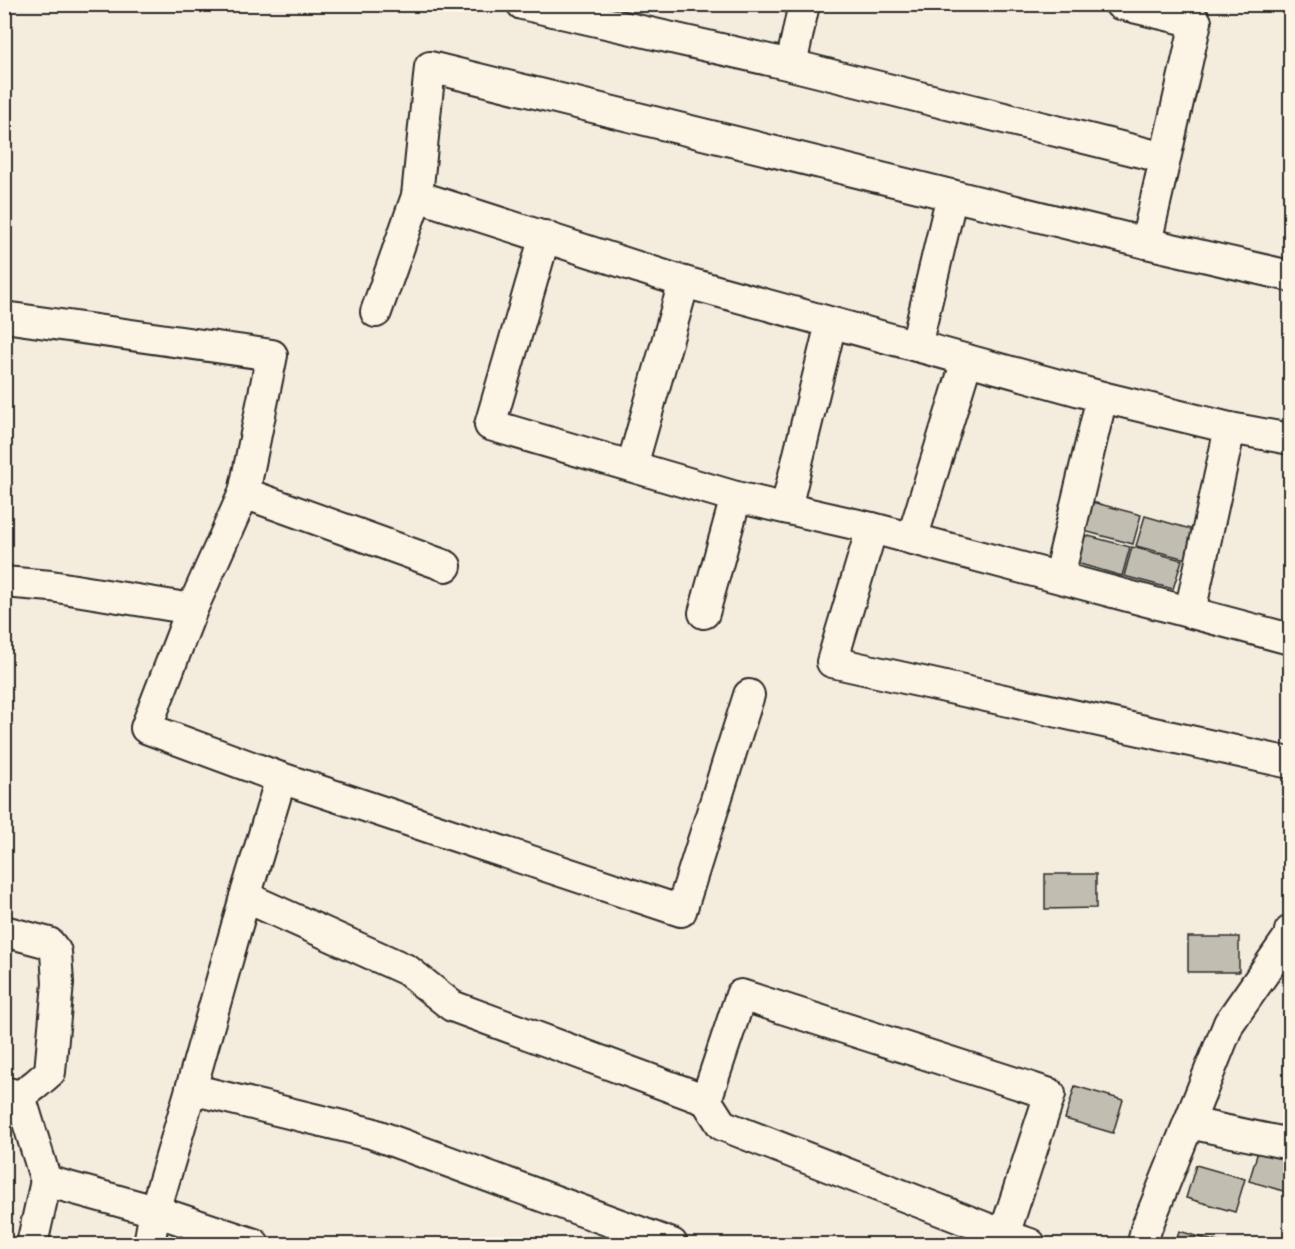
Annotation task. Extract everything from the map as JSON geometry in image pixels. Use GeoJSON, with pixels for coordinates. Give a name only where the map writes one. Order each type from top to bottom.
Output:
{"type":"FeatureCollection","features":[{"type":"Feature","properties":{"kind":"street"},"geometry":{"type":"LineString","coordinates":[[522,4],[791,66],[1165,159]]}},
{"type":"Feature","properties":{"kind":"street"},"geometry":{"type":"LineString","coordinates":[[791,66],[804,4]]}},
{"type":"Feature","properties":{"kind":"street"},"geometry":{"type":"LineString","coordinates":[[1120,4],[1196,22],[1146,243]]}},
{"type":"Feature","properties":{"kind":"street"},"geometry":{"type":"LineString","coordinates":[[376,312],[417,196],[430,67],[1146,243],[1290,276]]}},
{"type":"Feature","properties":{"kind":"street"},"geometry":{"type":"LineString","coordinates":[[916,346],[952,195]]}},
{"type":"Feature","properties":{"kind":"street"},"geometry":{"type":"LineString","coordinates":[[417,196],[684,282],[1102,397],[1230,428],[1290,439]]}},
{"type":"Feature","properties":{"kind":"street"},"geometry":{"type":"LineString","coordinates":[[545,236],[490,425],[736,497],[872,528],[1290,639]]}},
{"type":"Feature","properties":{"kind":"street"},"geometry":{"type":"LineString","coordinates":[[632,466],[684,282]]}},
{"type":"Feature","properties":{"kind":"street"},"geometry":{"type":"LineString","coordinates":[[4,317],[272,355],[244,493],[192,609],[146,728],[281,778],[681,911],[749,695]]}},
{"type":"Feature","properties":{"kind":"street"},"geometry":{"type":"LineString","coordinates":[[786,508],[831,322]]}},
{"type":"Feature","properties":{"kind":"street"},"geometry":{"type":"LineString","coordinates":[[912,539],[967,360]]}},
{"type":"Feature","properties":{"kind":"street"},"geometry":{"type":"LineString","coordinates":[[1059,576],[1102,397]]}},
{"type":"Feature","properties":{"kind":"street"},"geometry":{"type":"LineString","coordinates":[[1190,612],[1230,428]]}},
{"type":"Feature","properties":{"kind":"street"},"geometry":{"type":"LineString","coordinates":[[244,493],[446,566]]}},
{"type":"Feature","properties":{"kind":"street"},"geometry":{"type":"LineString","coordinates":[[704,613],[736,497]]}},
{"type":"Feature","properties":{"kind":"street"},"geometry":{"type":"LineString","coordinates":[[872,528],[832,663],[1290,764]]}},
{"type":"Feature","properties":{"kind":"street"},"geometry":{"type":"LineString","coordinates":[[4,582],[51,586],[192,609]]}},
{"type":"Feature","properties":{"kind":"street"},"geometry":{"type":"LineString","coordinates":[[149,1245],[155,1211],[281,778]]}},
{"type":"Feature","properties":{"kind":"street"},"geometry":{"type":"LineString","coordinates":[[245,897],[407,970],[452,1006],[706,1100],[722,1125],[1017,1240],[1050,1094],[741,995],[706,1100]]}},
{"type":"Feature","properties":{"kind":"street"},"geometry":{"type":"LineString","coordinates":[[4,931],[49,943],[56,952],[58,982],[50,1072],[35,1085],[12,1094],[46,1181],[32,1245]]}},
{"type":"Feature","properties":{"kind":"street"},"geometry":{"type":"LineString","coordinates":[[1143,1245],[1146,1228],[1229,1023],[1289,937],[1290,931]]}},
{"type":"Feature","properties":{"kind":"street"},"geometry":{"type":"LineString","coordinates":[[191,1089],[371,1133],[672,1245]]}},
{"type":"Feature","properties":{"kind":"street"},"geometry":{"type":"LineString","coordinates":[[1189,1123],[1290,1144]]}},
{"type":"Feature","properties":{"kind":"street"},"geometry":{"type":"LineString","coordinates":[[46,1181],[155,1211],[254,1245]]}},
{"type":"Feature","properties":{"kind":"building"},"geometry":{"type":"Polygon","coordinates":[[[1092,502],[1141,515],[1133,544],[1084,531],[1092,502]]]}},
{"type":"Feature","properties":{"kind":"building"},"geometry":{"type":"Polygon","coordinates":[[[1145,516],[1194,530],[1186,559],[1136,546],[1145,516]]]}},
{"type":"Feature","properties":{"kind":"building"},"geometry":{"type":"Polygon","coordinates":[[[1081,534],[1130,547],[1122,576],[1073,562],[1081,534]]]}},
{"type":"Feature","properties":{"kind":"building"},"geometry":{"type":"Polygon","coordinates":[[[1132,547],[1182,560],[1173,589],[1124,576],[1132,547]]]}},
{"type":"Feature","properties":{"kind":"building"},"geometry":{"type":"Polygon","coordinates":[[[1045,874],[1096,874],[1096,908],[1045,909],[1045,874]]]}},
{"type":"Feature","properties":{"kind":"building"},"geometry":{"type":"Polygon","coordinates":[[[1188,937],[1239,937],[1239,972],[1188,972],[1188,937]]]}},
{"type":"Feature","properties":{"kind":"building"},"geometry":{"type":"Polygon","coordinates":[[[1075,1086],[1123,1100],[1113,1133],[1065,1119],[1075,1086]]]}},
{"type":"Feature","properties":{"kind":"building"},"geometry":{"type":"Polygon","coordinates":[[[1259,1148],[1290,1158],[1290,1193],[1249,1181],[1259,1148]]]}},
{"type":"Feature","properties":{"kind":"building"},"geometry":{"type":"Polygon","coordinates":[[[1196,1165],[1245,1179],[1235,1212],[1186,1198],[1196,1165]]]}},
{"type":"Feature","properties":{"kind":"building"},"geometry":{"type":"Polygon","coordinates":[[[1179,1231],[1224,1244],[1175,1244],[1179,1231]]]}}]}
